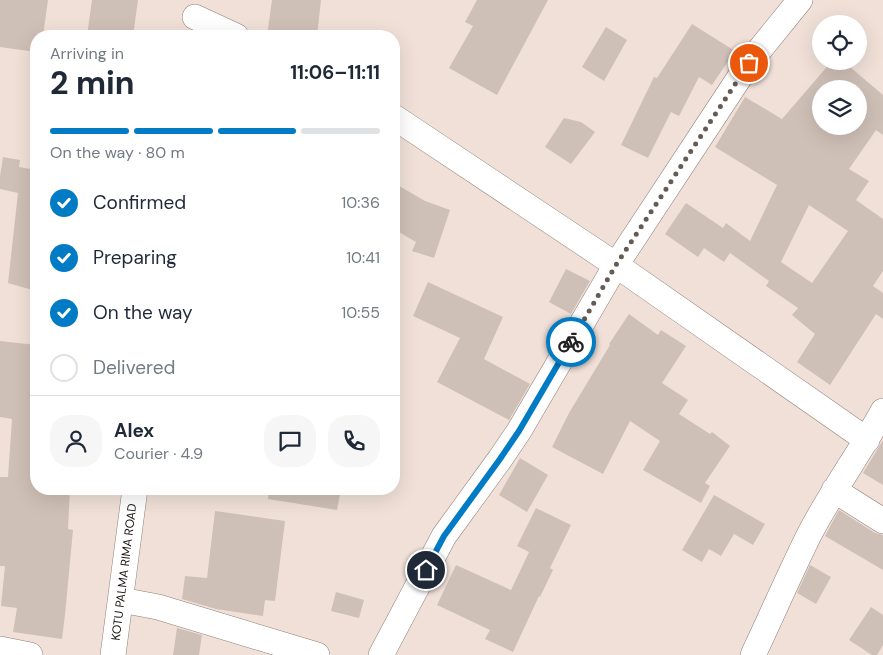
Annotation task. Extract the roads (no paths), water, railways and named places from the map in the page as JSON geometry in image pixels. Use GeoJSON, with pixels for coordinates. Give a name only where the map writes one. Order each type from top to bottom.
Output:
{"type":"FeatureCollection","features":[{"type":"Feature","properties":{"kind":"street"},"geometry":{"type":"LineString","coordinates":[[381,655],[444,536],[514,438],[616,265],[749,63],[800,0]]}},
{"type":"Feature","properties":{"kind":"street"},"geometry":{"type":"LineString","coordinates":[[195,18],[222,30]]}},
{"type":"Feature","properties":{"kind":"street"},"geometry":{"type":"LineString","coordinates":[[400,121],[616,265],[867,440]]}},
{"type":"Feature","properties":{"kind":"street"},"geometry":{"type":"LineString","coordinates":[[753,655],[810,534],[834,490],[867,440],[883,411]]}},
{"type":"Feature","properties":{"kind":"street"},"geometry":{"type":"LineString","coordinates":[[834,490],[883,521]]}},
{"type":"Feature","properties":{"kind":"street","name":"KOTU PALMA RIMA ROAD"},"geometry":{"type":"LineString","coordinates":[[113,655],[134,495]]}},
{"type":"Feature","properties":{"kind":"street"},"geometry":{"type":"LineString","coordinates":[[121,600],[158,607],[317,655]]}},
{"type":"Feature","properties":{"kind":"street"},"geometry":{"type":"LineString","coordinates":[[0,650],[30,655]]}}]}
